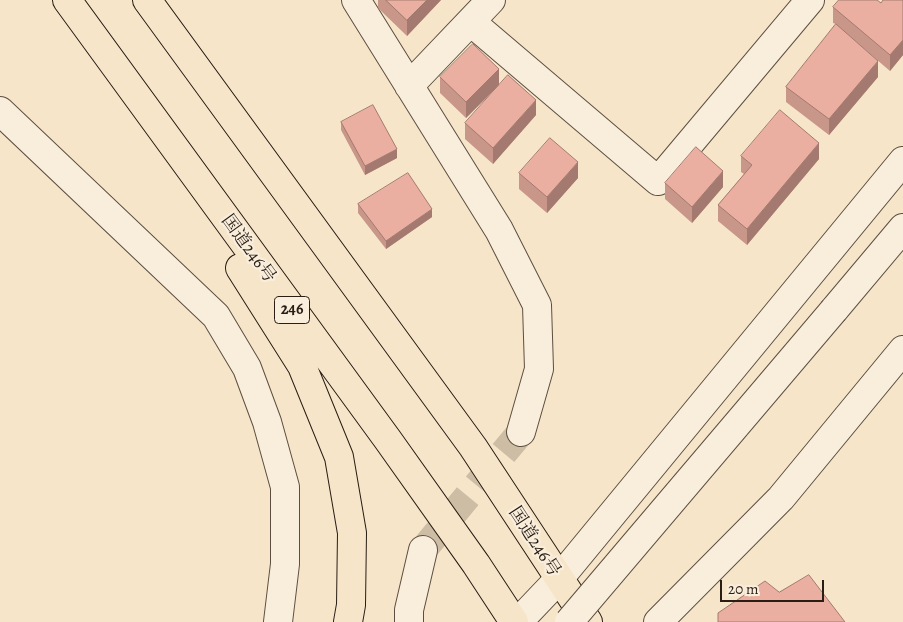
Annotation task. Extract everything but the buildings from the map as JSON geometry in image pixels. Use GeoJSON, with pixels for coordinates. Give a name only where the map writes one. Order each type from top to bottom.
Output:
{"type":"FeatureCollection","features":[{"type":"Feature","properties":{"kind":"highway","name":"国道246号"},"geometry":{"type":"LineString","coordinates":[[67,0],[388,440],[476,564],[514,622]]}},
{"type":"Feature","properties":{"kind":"highway","name":"国道246号"},"geometry":{"type":"LineString","coordinates":[[147,0],[468,439],[558,580],[588,622]]}},
{"type":"Feature","properties":{"kind":"highway","name":"246"},"geometry":{"type":"LineString","coordinates":[[107,55],[302,366],[339,457],[352,533],[351,605],[348,622]]}},
{"type":"Feature","properties":{"kind":"street"},"geometry":{"type":"LineString","coordinates":[[356,0],[499,230],[537,305],[539,369],[521,432]]}},
{"type":"Feature","properties":{"kind":"street"},"geometry":{"type":"LineString","coordinates":[[409,86],[491,0]]}},
{"type":"Feature","properties":{"kind":"street"},"geometry":{"type":"LineString","coordinates":[[471,22],[658,181],[810,0]]}},
{"type":"Feature","properties":{"kind":"street"},"geometry":{"type":"LineString","coordinates":[[0,111],[216,316],[247,368],[267,422],[285,487],[285,564],[278,622]]}},
{"type":"Feature","properties":{"kind":"street"},"geometry":{"type":"LineString","coordinates":[[518,622],[558,580],[903,161]]}},
{"type":"Feature","properties":{"kind":"street"},"geometry":{"type":"LineString","coordinates":[[568,622],[903,228]]}},
{"type":"Feature","properties":{"kind":"street"},"geometry":{"type":"LineString","coordinates":[[658,622],[781,498],[903,350]]}},
{"type":"Feature","properties":{"kind":"street"},"geometry":{"type":"LineString","coordinates":[[409,622],[409,610],[423,550]]}},
{"type":"Feature","properties":{"kind":"tunnel"},"geometry":{"type":"LineString","coordinates":[[423,550],[521,432]]}}]}
